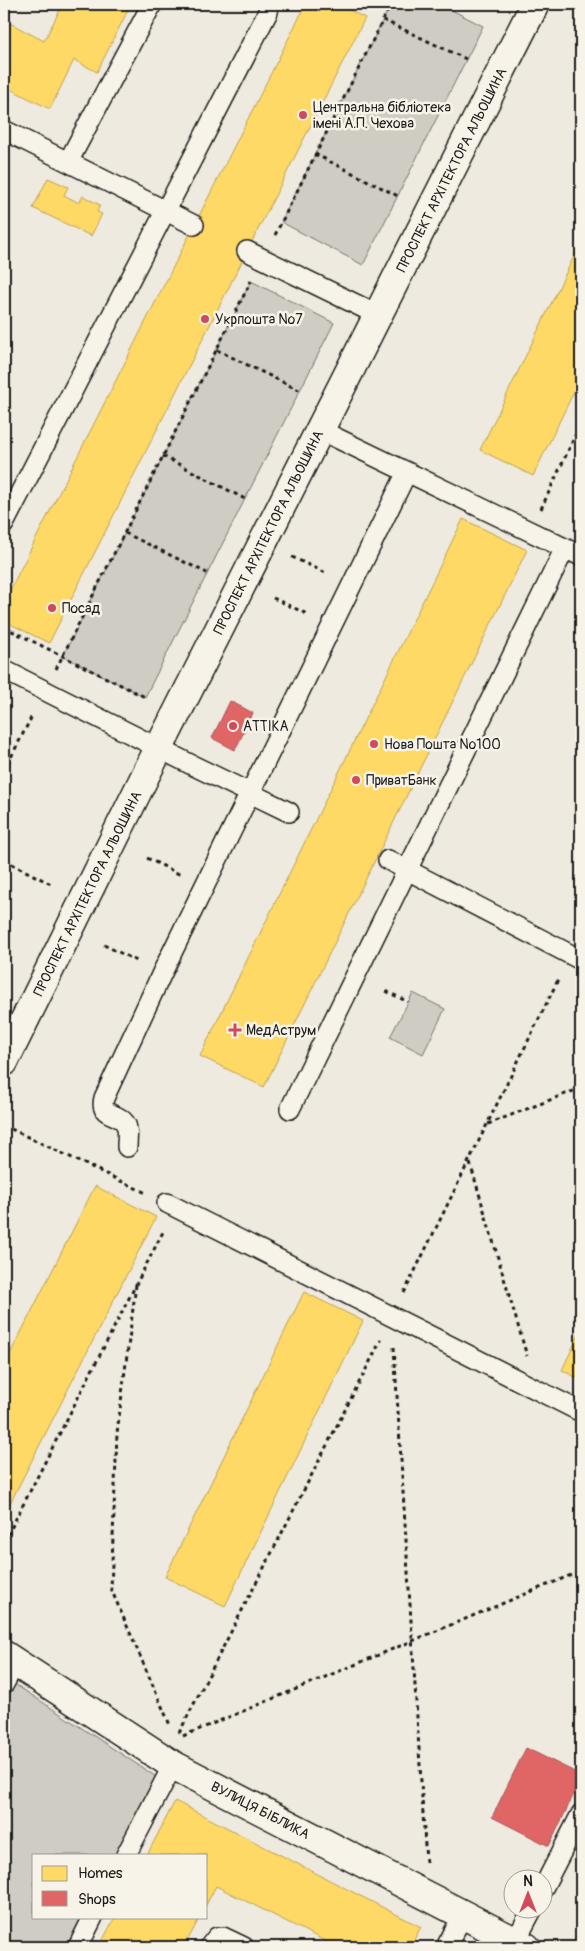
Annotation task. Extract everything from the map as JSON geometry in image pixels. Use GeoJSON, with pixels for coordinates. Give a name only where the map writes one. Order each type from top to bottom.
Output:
{"type":"FeatureCollection","features":[{"type":"Feature","properties":{"kind":"street","name":"ПРОСПЕКТ АРХІТЕКТОРА АЛЬОШИНА"},"geometry":{"type":"LineString","coordinates":[[4,1062],[159,749],[535,4]]}},
{"type":"Feature","properties":{"kind":"street","name":"ВУЛИЦЯ БІБЛИКА"},"geometry":{"type":"LineString","coordinates":[[8,1667],[173,1765],[521,1944]]}},
{"type":"Feature","properties":{"kind":"lane"},"geometry":{"type":"LineString","coordinates":[[68,162],[152,4]]}},
{"type":"Feature","properties":{"kind":"lane"},"geometry":{"type":"LineString","coordinates":[[4,524],[164,210],[268,12],[269,4]]}},
{"type":"Feature","properties":{"kind":"lane"},"geometry":{"type":"LineString","coordinates":[[4,130],[194,225]]}},
{"type":"Feature","properties":{"kind":"lane"},"geometry":{"type":"LineString","coordinates":[[255,255],[378,315]]}},
{"type":"Feature","properties":{"kind":"lane"},"geometry":{"type":"LineString","coordinates":[[290,1109],[408,870],[573,552],[320,430]]}},
{"type":"Feature","properties":{"kind":"lane"},"geometry":{"type":"LineString","coordinates":[[128,1147],[127,1127],[120,1118],[108,1114],[104,1110],[103,1103],[162,973],[407,472]]}},
{"type":"Feature","properties":{"kind":"lane"},"geometry":{"type":"LineString","coordinates":[[4,670],[159,749],[289,812]]}},
{"type":"Feature","properties":{"kind":"lane"},"geometry":{"type":"LineString","coordinates":[[388,860],[576,957]]}},
{"type":"Feature","properties":{"kind":"lane"},"geometry":{"type":"LineString","coordinates":[[171,1205],[581,1412]]}},
{"type":"Feature","properties":{"kind":"lane"},"geometry":{"type":"LineString","coordinates":[[127,1854],[173,1765]]}},
{"type":"Feature","properties":{"kind":"lane"},"geometry":{"type":"LineString","coordinates":[[552,1871],[581,1814]]}},
{"type":"Feature","properties":{"kind":"lane"},"geometry":{"type":"LineString","coordinates":[[446,1947],[463,1914]]}},
{"type":"Feature","properties":{"kind":"lane"},"geometry":{"type":"LineString","coordinates":[[78,1947],[92,1918]]}},
{"type":"Feature","properties":{"kind":"lane"},"geometry":{"type":"LineString","coordinates":[[521,1944],[530,1918]]}},
{"type":"Feature","properties":{"kind":"lane"},"geometry":{"type":"LineString","coordinates":[[209,1947],[217,1937],[223,1937],[244,1947]]}},
{"type":"Feature","properties":{"kind":"path"},"geometry":{"type":"LineString","coordinates":[[63,656],[217,350],[255,255],[315,154],[391,4]]}},
{"type":"Feature","properties":{"kind":"path"},"geometry":{"type":"LineString","coordinates":[[576,4],[581,6]]}},
{"type":"Feature","properties":{"kind":"path"},"geometry":{"type":"LineString","coordinates":[[383,20],[466,59]]}},
{"type":"Feature","properties":{"kind":"path"},"geometry":{"type":"LineString","coordinates":[[315,154],[398,196]]}},
{"type":"Feature","properties":{"kind":"path"},"geometry":{"type":"LineString","coordinates":[[217,350],[299,390]]}},
{"type":"Feature","properties":{"kind":"path"},"geometry":{"type":"LineString","coordinates":[[530,531],[581,424]]}},
{"type":"Feature","properties":{"kind":"path"},"geometry":{"type":"LineString","coordinates":[[163,456],[245,499]]}},
{"type":"Feature","properties":{"kind":"path"},"geometry":{"type":"LineString","coordinates":[[125,533],[207,573]]}},
{"type":"Feature","properties":{"kind":"path"},"geometry":{"type":"LineString","coordinates":[[292,558],[351,586]]}},
{"type":"Feature","properties":{"kind":"path"},"geometry":{"type":"LineString","coordinates":[[273,598],[332,626]]}},
{"type":"Feature","properties":{"kind":"path"},"geometry":{"type":"LineString","coordinates":[[4,627],[145,697]]}},
{"type":"Feature","properties":{"kind":"path"},"geometry":{"type":"LineString","coordinates":[[147,858],[204,886]]}},
{"type":"Feature","properties":{"kind":"path"},"geometry":{"type":"LineString","coordinates":[[4,860],[51,884]]}},
{"type":"Feature","properties":{"kind":"path"},"geometry":{"type":"LineString","coordinates":[[104,945],[162,973]]}},
{"type":"Feature","properties":{"kind":"path"},"geometry":{"type":"LineString","coordinates":[[576,957],[487,1125],[392,1317],[176,1740],[581,1571]]}},
{"type":"Feature","properties":{"kind":"path"},"geometry":{"type":"LineString","coordinates":[[386,992],[408,1002]]}},
{"type":"Feature","properties":{"kind":"path"},"geometry":{"type":"LineString","coordinates":[[487,1125],[581,1088]]}},
{"type":"Feature","properties":{"kind":"path"},"geometry":{"type":"LineString","coordinates":[[4,1542],[136,1285],[171,1205],[12,1129]]}},
{"type":"Feature","properties":{"kind":"path"},"geometry":{"type":"LineString","coordinates":[[470,1162],[538,1390]]}},
{"type":"Feature","properties":{"kind":"path"},"geometry":{"type":"LineString","coordinates":[[136,1285],[117,1433],[111,1589],[172,1731]]}},
{"type":"Feature","properties":{"kind":"path"},"geometry":{"type":"LineString","coordinates":[[392,1317],[427,1878],[419,1892]]}},
{"type":"Feature","properties":{"kind":"shaded area"},"geometry":{"type":"Polygon","coordinates":[[[391,4],[440,4],[483,26],[363,265],[281,222],[391,4]]]}},
{"type":"Feature","properties":{"kind":"shaded area"},"geometry":{"type":"Polygon","coordinates":[[[251,281],[334,323],[145,697],[63,656],[251,281]]]}},
{"type":"Feature","properties":{"kind":"shaded area"},"geometry":{"type":"Polygon","coordinates":[[[413,993],[445,1009],[423,1054],[390,1037],[413,993]]]}},
{"type":"Feature","properties":{"kind":"shaded area"},"geometry":{"type":"Polygon","coordinates":[[[4,1677],[164,1782],[127,1854],[32,1854],[32,1918],[92,1918],[77,1947],[4,1947],[4,1677]]]}},
{"type":"Feature","properties":{"kind":"building: Homes"},"geometry":{"type":"Polygon","coordinates":[[[63,4],[131,4],[97,72],[74,60],[50,109],[4,86],[4,20],[44,41],[63,4]]]}},
{"type":"Feature","properties":{"kind":"building: Homes"},"geometry":{"type":"Polygon","coordinates":[[[306,4],[350,4],[347,9],[365,18],[49,643],[4,621],[4,602],[306,4]]]}},
{"type":"Feature","properties":{"kind":"building: Homes"},"geometry":{"type":"Polygon","coordinates":[[[48,178],[68,187],[64,195],[79,203],[83,196],[100,205],[97,212],[102,214],[91,236],[33,208],[48,178]]]}},
{"type":"Feature","properties":{"kind":"building: Homes"},"geometry":{"type":"Polygon","coordinates":[[[581,242],[581,377],[533,476],[480,450],[581,242]]]}},
{"type":"Feature","properties":{"kind":"building: Homes"},"geometry":{"type":"Polygon","coordinates":[[[463,519],[527,550],[264,1087],[200,1056],[463,519]]]}},
{"type":"Feature","properties":{"kind":"building: Homes"},"geometry":{"type":"Polygon","coordinates":[[[95,1186],[156,1217],[4,1515],[4,1366],[95,1186]]]}},
{"type":"Feature","properties":{"kind":"building: Homes"},"geometry":{"type":"Polygon","coordinates":[[[304,1292],[363,1321],[225,1606],[165,1577],[304,1292]]]}},
{"type":"Feature","properties":{"kind":"building: Homes"},"geometry":{"type":"Polygon","coordinates":[[[581,1330],[581,1380],[562,1370],[581,1330]]]}},
{"type":"Feature","properties":{"kind":"building: Homes"},"geometry":{"type":"Polygon","coordinates":[[[175,1801],[421,1927],[410,1947],[337,1947],[216,1886],[208,1901],[208,1854],[148,1854],[175,1801]]]}},
{"type":"Feature","properties":{"kind":"building: Homes"},"geometry":{"type":"Polygon","coordinates":[[[114,1918],[199,1918],[184,1947],[99,1947],[114,1918]]]}},
{"type":"Feature","properties":{"kind":"building: Shops","name":"АТТІКА"},"geometry":{"type":"Polygon","coordinates":[[[230,701],[253,713],[235,750],[212,738],[230,701]]]}},
{"type":"Feature","properties":{"kind":"building: Shops"},"geometry":{"type":"Polygon","coordinates":[[[526,1748],[581,1775],[581,1779],[549,1846],[492,1817],[526,1748]]]}},
{"type":"Feature","properties":{"kind":"place","name":"Центральна бібліотека імені А.П. Чехова"},"geometry":{"type":"Point","coordinates":[303,115]}},
{"type":"Feature","properties":{"kind":"place","name":"Укрпошта №7"},"geometry":{"type":"Point","coordinates":[205,319]}},
{"type":"Feature","properties":{"kind":"place","name":"Посад"},"geometry":{"type":"Point","coordinates":[52,608]}},
{"type":"Feature","properties":{"kind":"place","name":"АТТІКА"},"geometry":{"type":"Point","coordinates":[233,726]}},
{"type":"Feature","properties":{"kind":"place","name":"Нова Пошта №100"},"geometry":{"type":"Point","coordinates":[374,744]}},
{"type":"Feature","properties":{"kind":"place","name":"ПриватБанк"},"geometry":{"type":"Point","coordinates":[356,780]}},
{"type":"Feature","properties":{"kind":"place","name":"МедАструм"},"geometry":{"type":"Point","coordinates":[235,1030]}}]}
